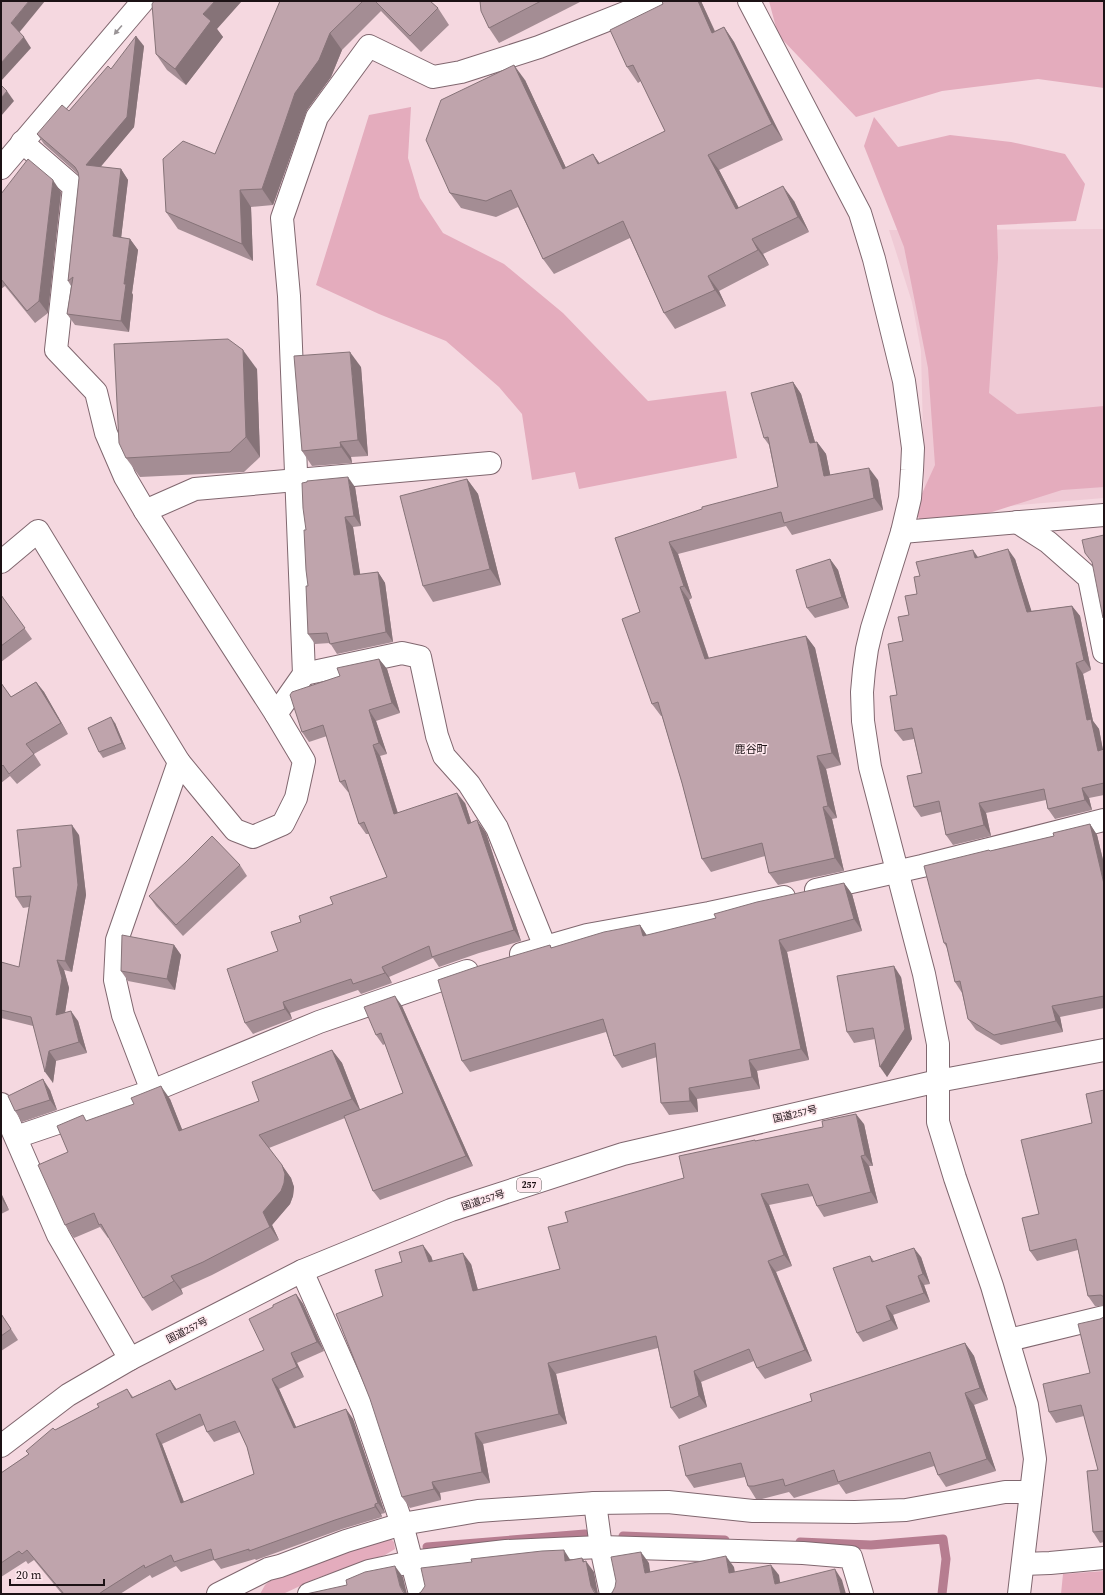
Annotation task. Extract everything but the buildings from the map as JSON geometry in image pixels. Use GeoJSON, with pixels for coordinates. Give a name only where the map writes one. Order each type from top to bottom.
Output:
{"type":"FeatureCollection","features":[{"type":"Feature","properties":{"kind":"main road"},"geometry":{"type":"LineString","coordinates":[[1,168],[144,1]]}},
{"type":"Feature","properties":{"kind":"main road"},"geometry":{"type":"LineString","coordinates":[[276,714],[304,674],[289,296],[282,218],[317,117],[368,46],[433,77],[461,72],[539,47],[630,12],[652,1]]}},
{"type":"Feature","properties":{"kind":"main road"},"geometry":{"type":"LineString","coordinates":[[749,1],[860,213],[874,258],[904,382],[913,448],[910,498],[902,532],[872,628],[864,670],[862,692],[863,721],[867,753],[896,871],[924,974],[938,1044],[938,1122],[1009,1340],[1027,1405],[1033,1438],[1035,1459],[1019,1594]]}},
{"type":"Feature","properties":{"kind":"main road"},"geometry":{"type":"LineString","coordinates":[[1,562],[38,531],[179,762],[235,830],[253,837],[284,824],[296,798],[304,761],[276,714],[145,511],[125,477],[106,433],[96,392],[56,350],[74,187],[22,142]]}},
{"type":"Feature","properties":{"kind":"main road"},"geometry":{"type":"LineString","coordinates":[[145,511],[195,489],[490,463]]}},
{"type":"Feature","properties":{"kind":"main road"},"geometry":{"type":"LineString","coordinates":[[902,532],[1104,514]]}},
{"type":"Feature","properties":{"kind":"main road"},"geometry":{"type":"LineString","coordinates":[[1017,522],[1048,542],[1088,578],[1104,652]]}},
{"type":"Feature","properties":{"kind":"main road"},"geometry":{"type":"LineString","coordinates":[[304,674],[402,653],[420,657],[437,736],[444,756],[469,784],[497,828],[545,948]]}},
{"type":"Feature","properties":{"kind":"main road"},"geometry":{"type":"LineString","coordinates":[[152,1091],[122,1015],[115,980],[117,940],[179,762]]}},
{"type":"Feature","properties":{"kind":"main road"},"geometry":{"type":"LineString","coordinates":[[16,1137],[152,1091],[319,1022],[491,963],[587,935],[709,913],[896,871],[1104,820]]}},
{"type":"Feature","properties":{"kind":"main road","name":"国道257号"},"geometry":{"type":"LineString","coordinates":[[1,1446],[68,1395],[130,1359],[302,1271],[451,1210],[623,1154],[938,1081],[1104,1050]]}},
{"type":"Feature","properties":{"kind":"main road"},"geometry":{"type":"LineString","coordinates":[[1,1104],[58,1235],[130,1359]]}},
{"type":"Feature","properties":{"kind":"main road"},"geometry":{"type":"LineString","coordinates":[[302,1271],[363,1410],[402,1524],[420,1594]]}},
{"type":"Feature","properties":{"kind":"main road"},"geometry":{"type":"LineString","coordinates":[[1009,1340],[1104,1317]]}},
{"type":"Feature","properties":{"kind":"main road"},"geometry":{"type":"LineString","coordinates":[[218,1594],[268,1569],[346,1541],[402,1524],[478,1511],[595,1503],[668,1502],[753,1511],[855,1512],[906,1510],[1005,1492],[1031,1492]]}},
{"type":"Feature","properties":{"kind":"main road"},"geometry":{"type":"LineString","coordinates":[[595,1503],[601,1547],[611,1594]]}},
{"type":"Feature","properties":{"kind":"main road"},"geometry":{"type":"LineString","coordinates":[[309,1594],[369,1571],[411,1562],[506,1551],[601,1547],[803,1553],[851,1557],[862,1594]]}},
{"type":"Feature","properties":{"kind":"main road"},"geometry":{"type":"LineString","coordinates":[[1023,1564],[1104,1558]]}},
{"type":"Feature","properties":{"kind":"main road"},"geometry":{"type":"LineString","coordinates":[[256,1594],[268,1569]]}},
{"type":"Feature","properties":{"kind":"shaded area"},"geometry":{"type":"Polygon","coordinates":[[[769,1],[1104,1],[1104,88],[1038,79],[942,91],[856,117],[778,35],[769,1]]]}},
{"type":"Feature","properties":{"kind":"shaded area"},"geometry":{"type":"Polygon","coordinates":[[[411,107],[408,158],[420,198],[443,233],[504,264],[563,313],[648,401],[726,391],[737,458],[579,489],[575,472],[532,480],[522,414],[499,387],[446,341],[379,314],[316,285],[369,115],[411,107]]]}},
{"type":"Feature","properties":{"kind":"shaded area"},"geometry":{"type":"Polygon","coordinates":[[[874,117],[898,147],[950,135],[1011,142],[1065,154],[1085,184],[1076,221],[997,225],[998,258],[989,393],[1017,414],[1104,406],[1104,487],[1062,490],[973,518],[923,524],[914,511],[935,465],[928,368],[904,247],[864,146],[874,117]]]}},
{"type":"Feature","properties":{"kind":"shaded area"},"geometry":{"type":"Polygon","coordinates":[[[1104,229],[1104,498],[925,513],[921,351],[912,302],[889,230],[1104,229]]]}},
{"type":"Feature","properties":{"kind":"shaded area"},"geometry":{"type":"Polygon","coordinates":[[[389,1537],[394,1542],[395,1549],[385,1555],[317,1578],[283,1594],[260,1594],[265,1585],[281,1572],[389,1537]]]}},
{"type":"Feature","properties":{"kind":"shaded area"},"geometry":{"type":"Polygon","coordinates":[[[1104,1571],[1104,1594],[1061,1594],[1063,1574],[1104,1571]]]}},
{"type":"Feature","properties":{"kind":"waterway"},"geometry":{"type":"LineString","coordinates":[[427,1547],[585,1534]]}},
{"type":"Feature","properties":{"kind":"waterway"},"geometry":{"type":"LineString","coordinates":[[623,1536],[725,1540]]}},
{"type":"Feature","properties":{"kind":"waterway"},"geometry":{"type":"LineString","coordinates":[[800,1542],[871,1545],[943,1539],[946,1559],[942,1594]]}},
{"type":"Feature","properties":{"kind":"district","name":"鹿谷町"},"geometry":{"type":"Point","coordinates":[751,749]}}]}
